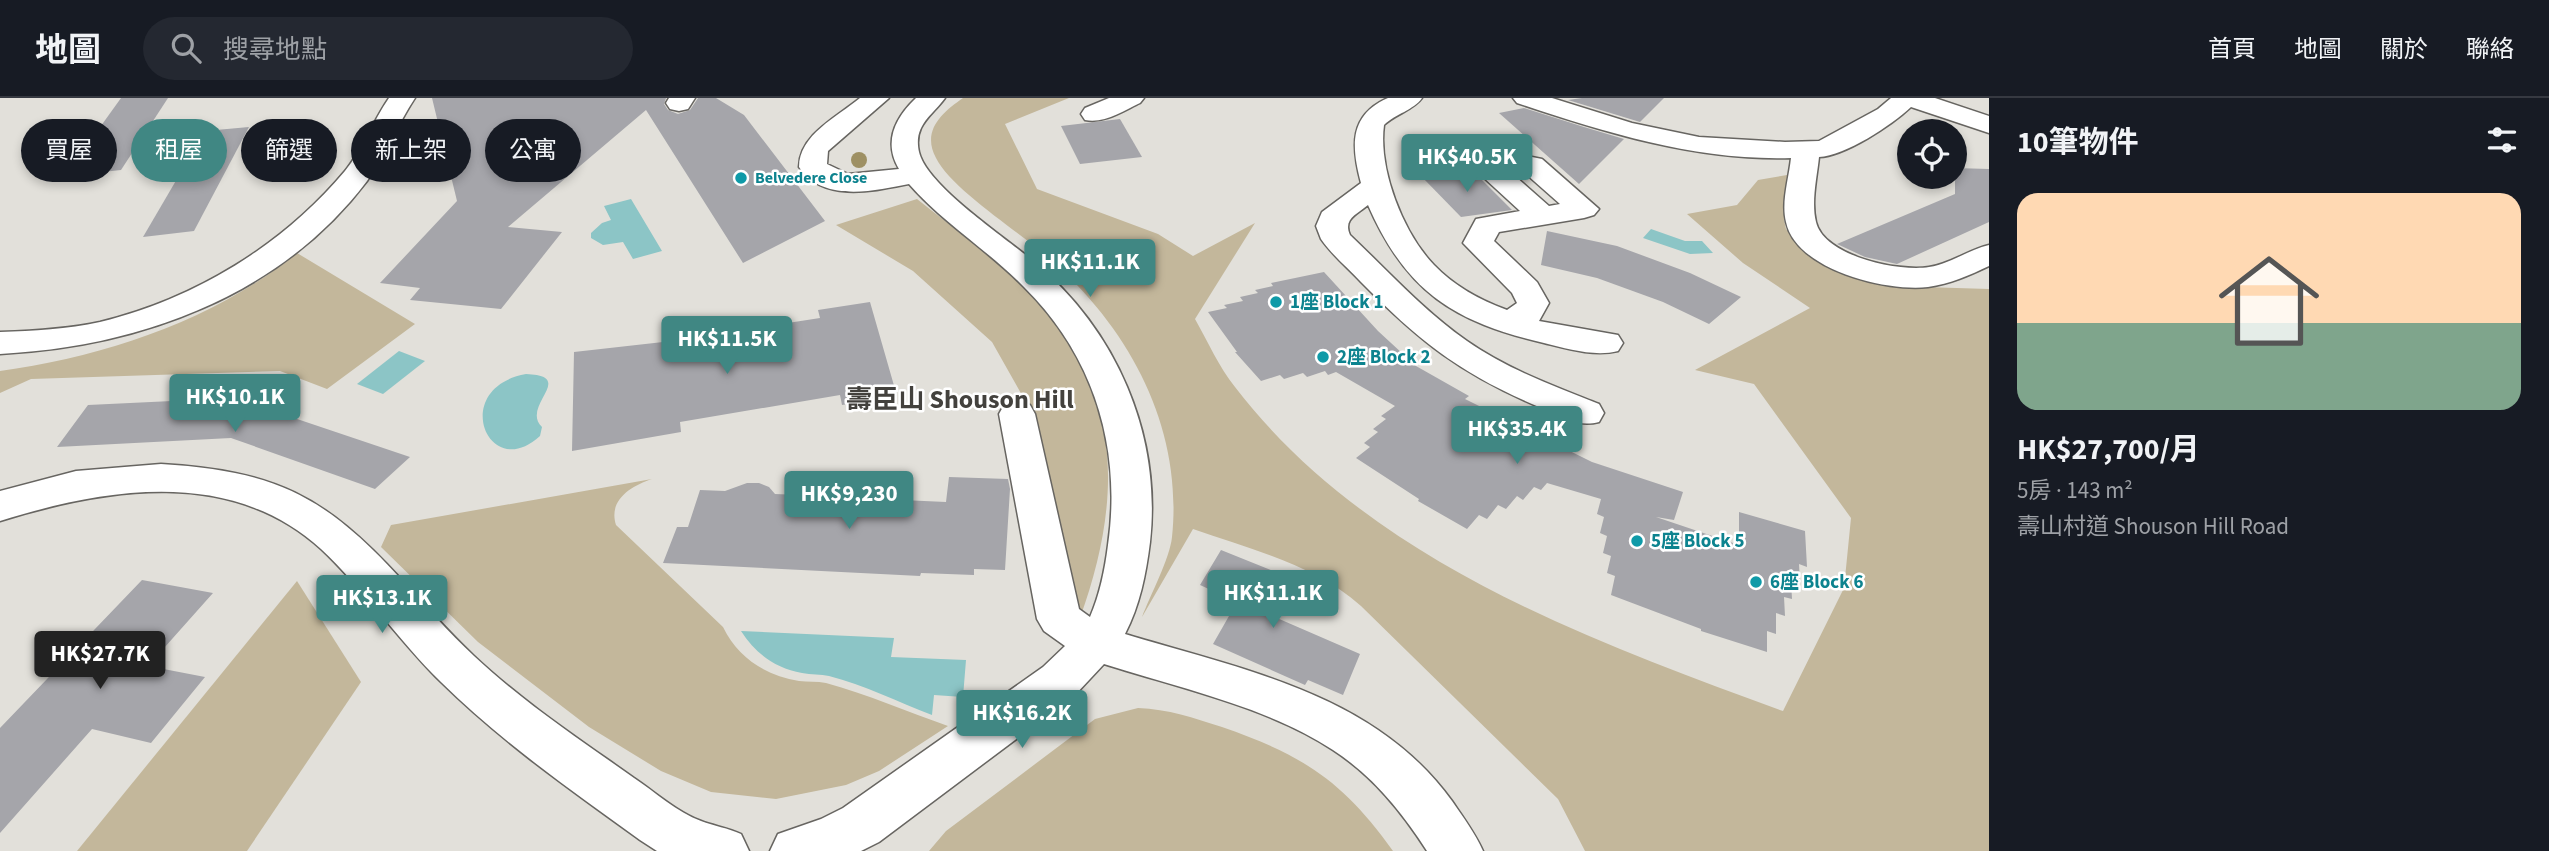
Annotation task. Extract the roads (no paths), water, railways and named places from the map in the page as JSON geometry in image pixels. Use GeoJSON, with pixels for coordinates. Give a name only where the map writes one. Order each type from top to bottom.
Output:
{"type":"FeatureCollection","features":[{"type":"Feature","properties":{"kind":"street"},"geometry":{"type":"LineString","coordinates":[[0,343],[51,341],[118,328],[184,305],[240,275],[290,239],[334,200],[372,154],[402,98]]}},
{"type":"Feature","properties":{"kind":"street"},"geometry":{"type":"LineString","coordinates":[[876,98],[817,146],[813,153],[813,167],[835,182],[877,182],[915,174]]}},
{"type":"Feature","properties":{"kind":"street"},"geometry":{"type":"LineString","coordinates":[[796,851],[830,841],[862,825],[1059,681],[1095,643],[1116,605],[1131,536],[1134,491],[1131,455],[1124,420],[1113,388],[1098,358],[1058,302],[1017,261],[915,174],[904,151],[906,127],[920,106],[932,98]]}},
{"type":"Feature","properties":{"kind":"street"},"geometry":{"type":"LineString","coordinates":[[1094,114],[1131,98]]}},
{"type":"Feature","properties":{"kind":"street"},"geometry":{"type":"LineString","coordinates":[[1409,98],[1385,109],[1371,123],[1371,160],[1376,185],[1392,224],[1422,271],[1459,299],[1508,322],[1573,339],[1606,343]]}},
{"type":"Feature","properties":{"kind":"street"},"geometry":{"type":"LineString","coordinates":[[1526,98],[1626,130],[1699,145],[1825,149],[1887,115],[1908,98],[1989,125]]}},
{"type":"Feature","properties":{"kind":"street"},"geometry":{"type":"LineString","coordinates":[[1806,149],[1801,223],[1813,243],[1828,253],[1867,271],[1910,278],[1943,273],[1989,254]]}},
{"type":"Feature","properties":{"kind":"street"},"geometry":{"type":"LineString","coordinates":[[1376,185],[1333,218],[1331,226],[1336,239],[1430,329],[1456,349],[1510,380],[1586,413]]}},
{"type":"Feature","properties":{"kind":"street"},"geometry":{"type":"LineString","coordinates":[[1508,322],[1519,320],[1531,310],[1531,296],[1478,243],[1487,225],[1543,216]]}},
{"type":"Feature","properties":{"kind":"street"},"geometry":{"type":"LineString","coordinates":[[1017,414],[1059,619],[1095,643],[1272,698],[1322,719],[1388,765],[1421,799],[1457,851]]}},
{"type":"Feature","properties":{"kind":"street"},"geometry":{"type":"LineString","coordinates":[[0,506],[54,488],[105,481],[152,479],[231,486],[262,494],[290,506],[315,520],[345,546],[453,665],[543,743],[665,827],[693,843],[723,851]]}},
{"type":"Feature","properties":{"kind":"water"},"geometry":{"type":"Polygon","coordinates":[[[631,199],[662,251],[633,259],[623,242],[603,245],[591,238],[591,233],[602,223],[611,220],[604,206],[631,199]]]}},
{"type":"Feature","properties":{"kind":"water"},"geometry":{"type":"Polygon","coordinates":[[[1651,229],[1685,241],[1702,241],[1713,253],[1690,254],[1643,238],[1651,229]]]}},
{"type":"Feature","properties":{"kind":"water"},"geometry":{"type":"Polygon","coordinates":[[[399,351],[425,361],[383,394],[357,384],[399,351]]]}},
{"type":"Feature","properties":{"kind":"water"},"geometry":{"type":"Polygon","coordinates":[[[526,374],[541,376],[547,380],[548,386],[538,410],[537,419],[542,427],[540,436],[521,448],[505,449],[492,441],[485,428],[483,412],[488,396],[502,383],[526,374]]]}},
{"type":"Feature","properties":{"kind":"water"},"geometry":{"type":"Polygon","coordinates":[[[741,631],[894,638],[891,657],[966,660],[963,697],[934,695],[932,715],[842,680],[783,668],[753,647],[741,631]]]}},
{"type":"Feature","properties":{"kind":"place","name":"Belvedere Close"},"geometry":{"type":"Point","coordinates":[741,178]}},
{"type":"Feature","properties":{"kind":"place","name":"1座 Block 1"},"geometry":{"type":"Point","coordinates":[1276,302]}},
{"type":"Feature","properties":{"kind":"place","name":"2座 Block 2"},"geometry":{"type":"Point","coordinates":[1323,357]}},
{"type":"Feature","properties":{"kind":"place","name":"5座 Block 5"},"geometry":{"type":"Point","coordinates":[1637,541]}},
{"type":"Feature","properties":{"kind":"place","name":"6座 Block 6"},"geometry":{"type":"Point","coordinates":[1756,582]}},
{"type":"Feature","properties":{"kind":"district","name":"壽臣山 Shouson Hill"},"geometry":{"type":"Point","coordinates":[960,399]}}]}
